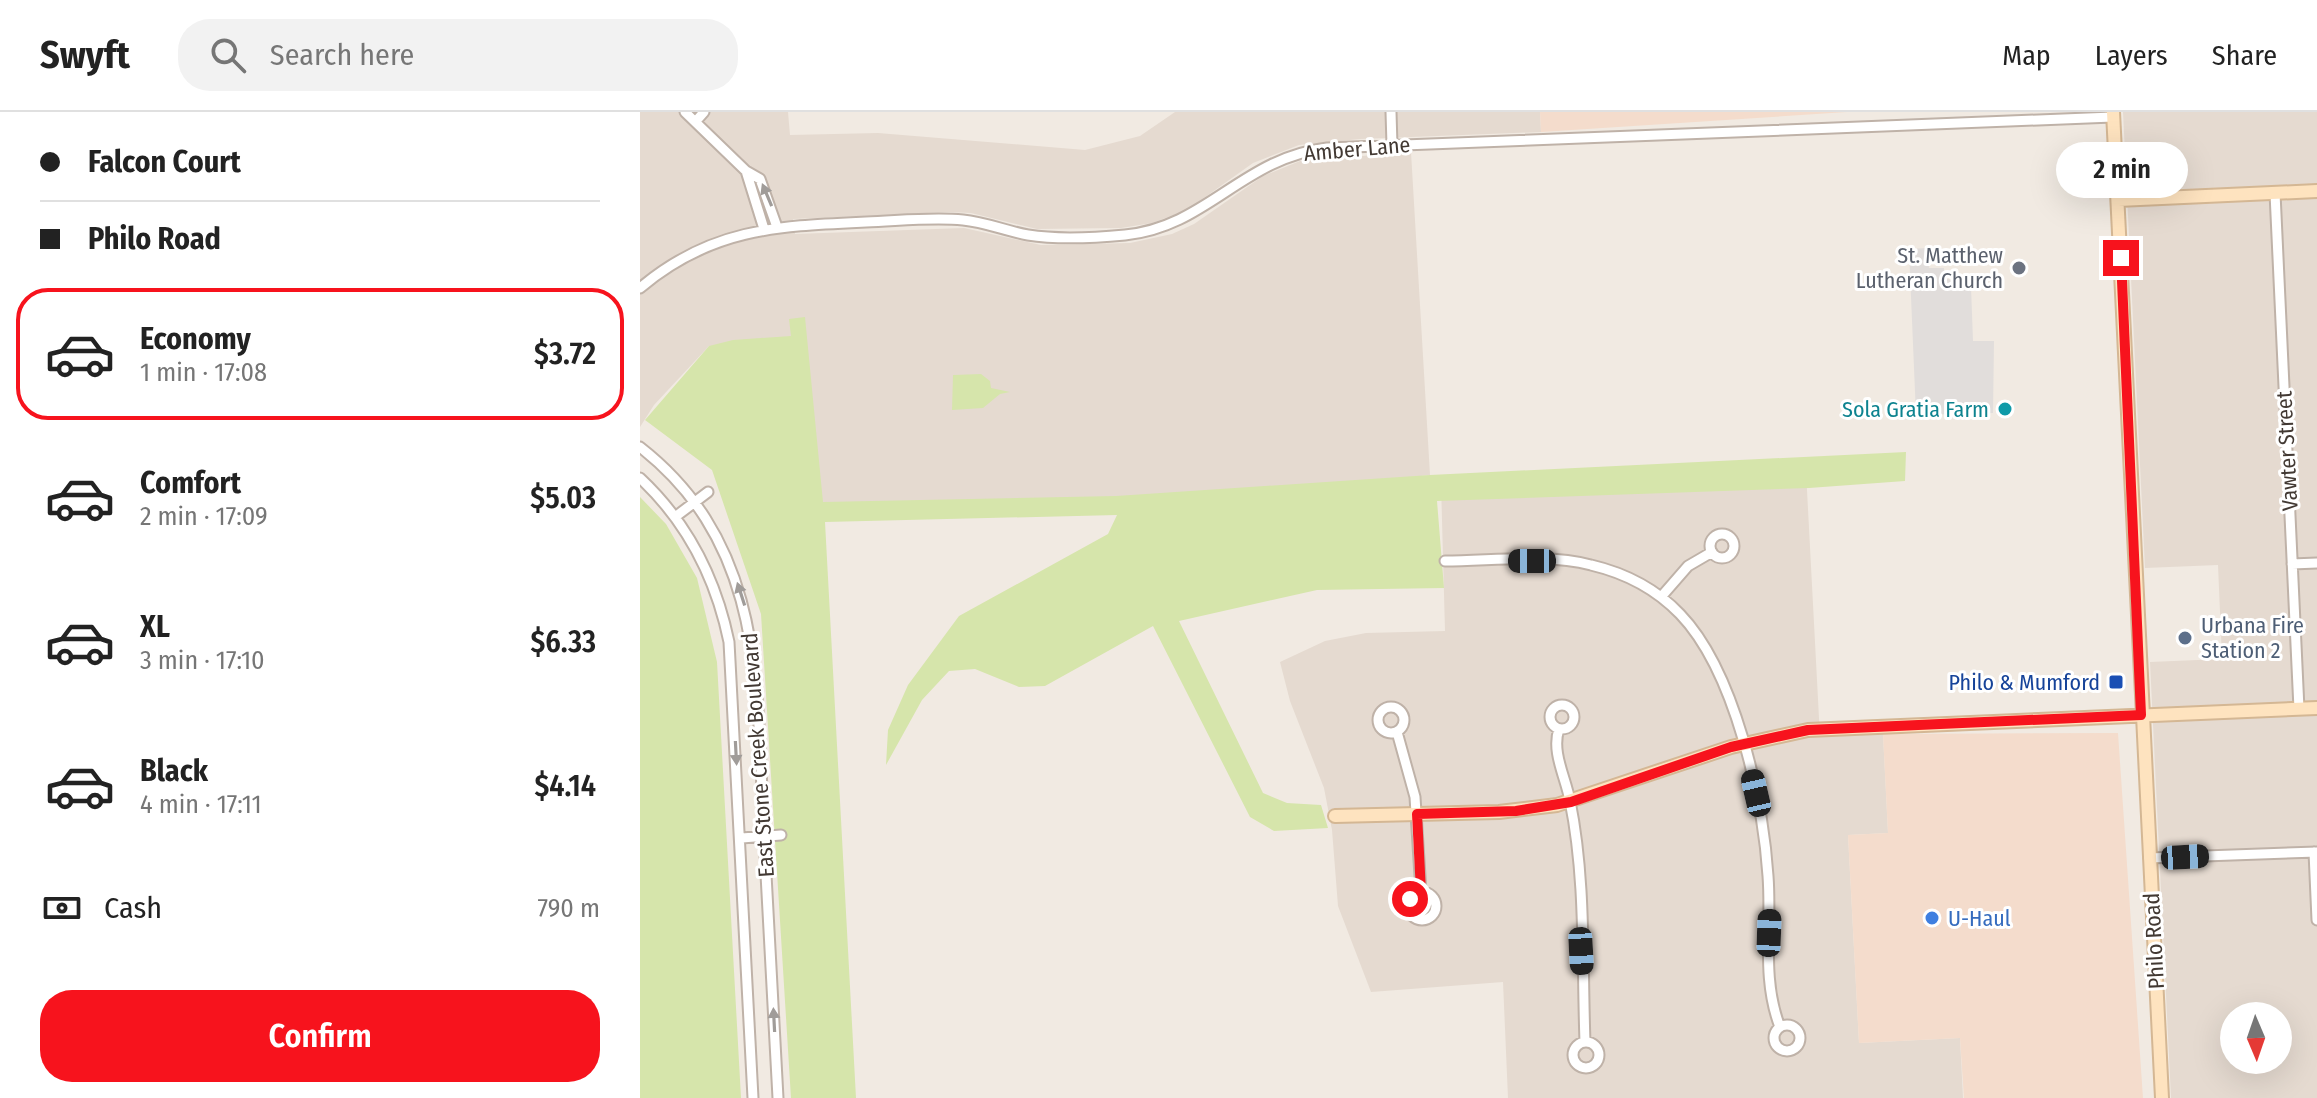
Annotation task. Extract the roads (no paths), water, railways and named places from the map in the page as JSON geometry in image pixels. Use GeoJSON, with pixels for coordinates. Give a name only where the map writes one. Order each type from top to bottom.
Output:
{"type":"FeatureCollection","features":[{"type":"Feature","properties":{"kind":"street"},"geometry":{"type":"LineString","coordinates":[[685,112],[746,171],[760,179],[777,227]]}},
{"type":"Feature","properties":{"kind":"street"},"geometry":{"type":"LineString","coordinates":[[696,121],[704,112]]}},
{"type":"Feature","properties":{"kind":"street"},"geometry":{"type":"LineString","coordinates":[[1391,112],[1392,145]]}},
{"type":"Feature","properties":{"kind":"street","name":"Amber Lane"},"geometry":{"type":"LineString","coordinates":[[640,288],[677,259],[697,249],[777,227],[945,219],[1050,237],[1125,235],[1150,231],[1195,213],[1249,174],[1287,156],[1327,148],[2113,115]]}},
{"type":"Feature","properties":{"kind":"street","name":"Philo Road"},"geometry":{"type":"LineString","coordinates":[[2113,115],[2162,1098]]}},
{"type":"Feature","properties":{"kind":"street"},"geometry":{"type":"LineString","coordinates":[[746,171],[764,229]]}},
{"type":"Feature","properties":{"kind":"street"},"geometry":{"type":"LineString","coordinates":[[2118,200],[2317,191]]}},
{"type":"Feature","properties":{"kind":"street","name":"Vawter Street"},"geometry":{"type":"LineString","coordinates":[[2275,193],[2299,709]]}},
{"type":"Feature","properties":{"kind":"street","name":"East Stone Creek Boulevard"},"geometry":{"type":"LineString","coordinates":[[640,447],[695,502],[734,574],[750,625],[778,1098]]}},
{"type":"Feature","properties":{"kind":"street","name":"East Stone Creek Boulevard"},"geometry":{"type":"LineString","coordinates":[[640,478],[675,517],[707,571],[727,632],[742,838],[753,1098]]}},
{"type":"Feature","properties":{"kind":"street"},"geometry":{"type":"LineString","coordinates":[[675,517],[708,492]]}},
{"type":"Feature","properties":{"kind":"street"},"geometry":{"type":"LineString","coordinates":[[1661,597],[1688,566],[1712,552]]}},
{"type":"Feature","properties":{"kind":"street"},"geometry":{"type":"LineString","coordinates":[[1445,561],[1587,564],[1633,579],[1661,597],[1686,621],[1702,645],[1744,743],[1766,855],[1768,983],[1780,1027]]}},
{"type":"Feature","properties":{"kind":"street"},"geometry":{"type":"LineString","coordinates":[[2292,564],[2317,563]]}},
{"type":"Feature","properties":{"kind":"street"},"geometry":{"type":"LineString","coordinates":[[1335,816],[1516,811],[1571,802],[1744,743],[1852,726],[2317,708]]}},
{"type":"Feature","properties":{"kind":"street"},"geometry":{"type":"LineString","coordinates":[[1559,729],[1557,747],[1571,802],[1578,860],[1585,1042]]}},
{"type":"Feature","properties":{"kind":"street"},"geometry":{"type":"LineString","coordinates":[[1397,732],[1411,771],[1417,814],[1421,892]]}},
{"type":"Feature","properties":{"kind":"street"},"geometry":{"type":"LineString","coordinates":[[742,838],[781,835]]}},
{"type":"Feature","properties":{"kind":"street"},"geometry":{"type":"LineString","coordinates":[[2149,858],[2315,852],[2317,920]]}},
{"type":"Feature","properties":{"kind":"place","name":"St. Matthew Lutheran Church"},"geometry":{"type":"Point","coordinates":[2019,268]}},
{"type":"Feature","properties":{"kind":"place","name":"Sola Gratia Farm"},"geometry":{"type":"Point","coordinates":[2005,409]}},
{"type":"Feature","properties":{"kind":"place","name":"Urbana Fire Station 2"},"geometry":{"type":"Point","coordinates":[2185,638]}},
{"type":"Feature","properties":{"kind":"place","name":"Philo & Mumford"},"geometry":{"type":"Point","coordinates":[2116,682]}},
{"type":"Feature","properties":{"kind":"place","name":"U-Haul"},"geometry":{"type":"Point","coordinates":[1932,918]}}]}
